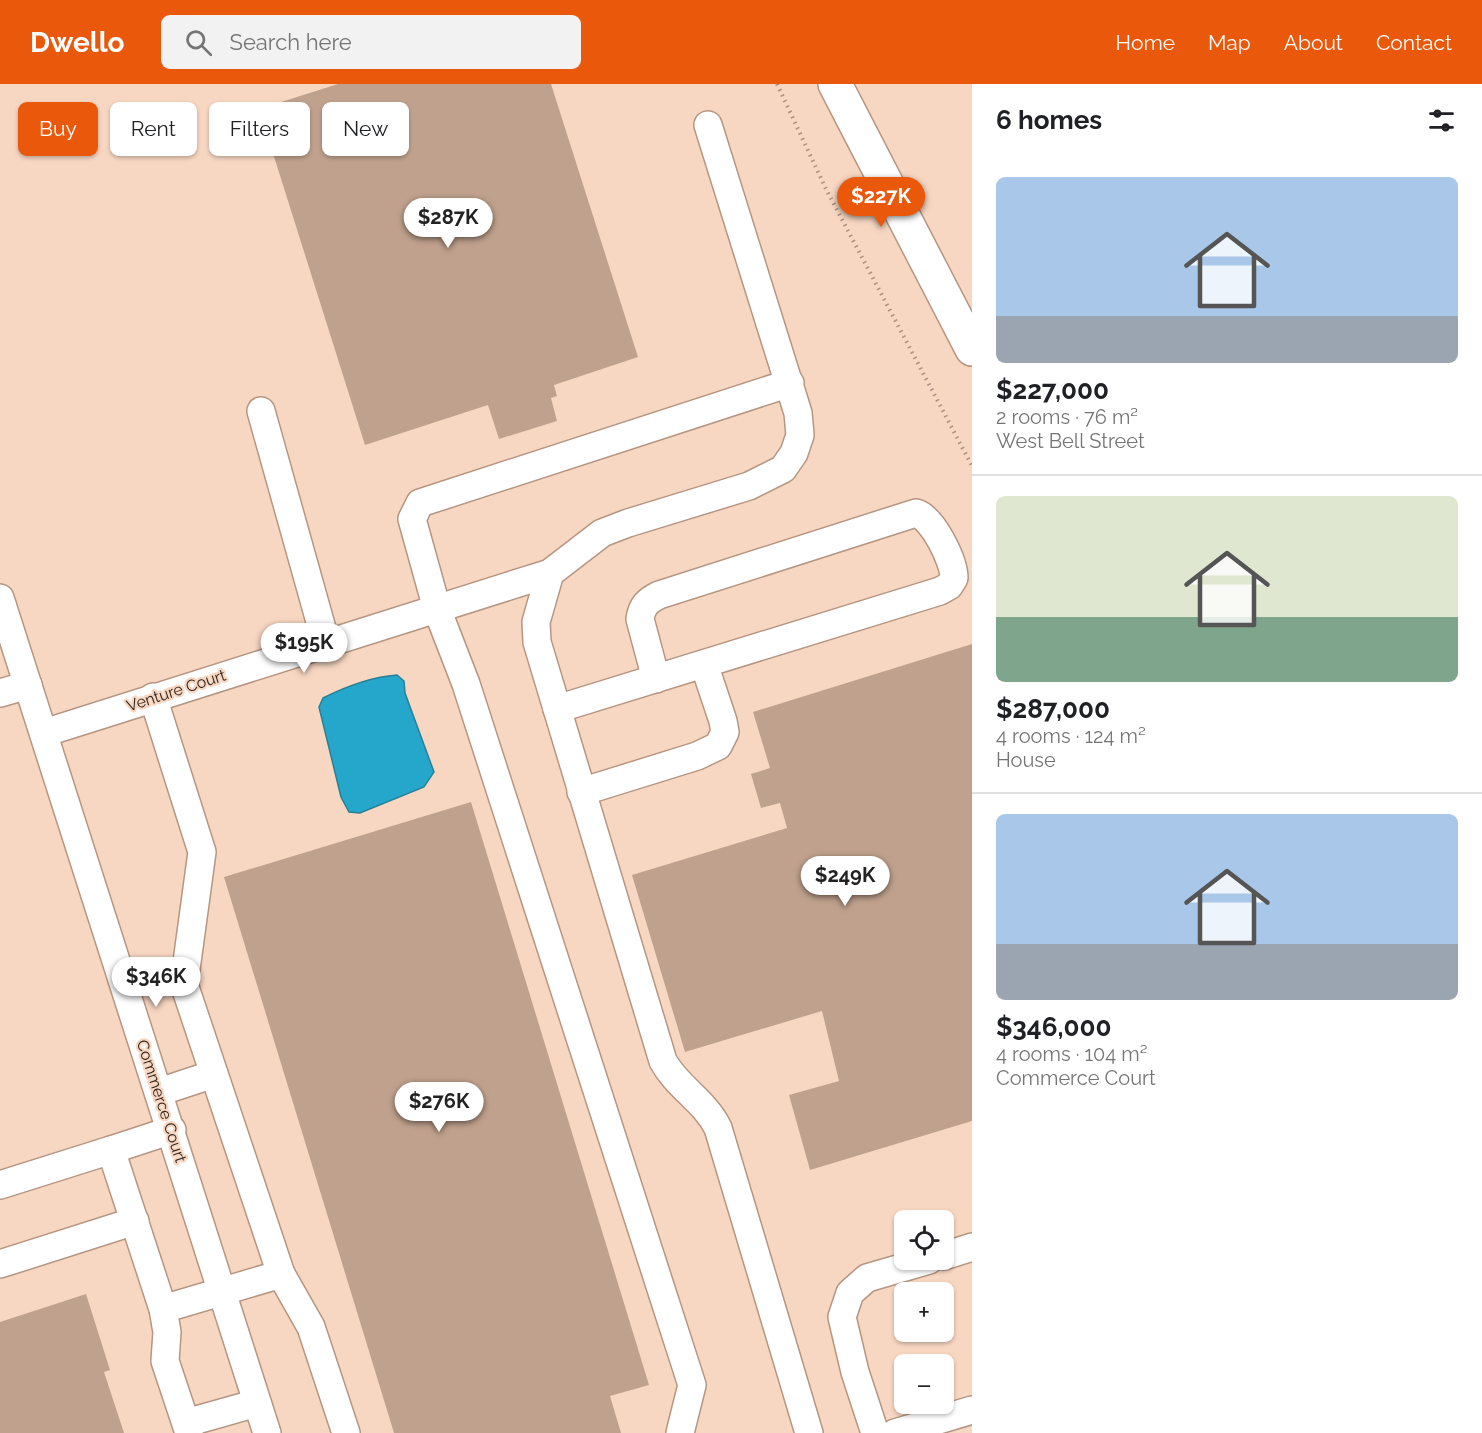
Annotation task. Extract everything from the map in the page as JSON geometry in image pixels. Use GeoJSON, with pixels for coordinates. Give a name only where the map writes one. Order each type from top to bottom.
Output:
{"type":"FeatureCollection","features":[{"type":"Feature","properties":{"kind":"main road"},"geometry":{"type":"LineString","coordinates":[[835,84],[972,349]]}},
{"type":"Feature","properties":{"kind":"street","name":"Venture Court"},"geometry":{"type":"LineString","coordinates":[[44,733],[550,573],[602,533],[749,486],[783,469],[794,453],[800,435],[798,413],[708,125]]}},
{"type":"Feature","properties":{"kind":"street"},"geometry":{"type":"LineString","coordinates":[[680,1433],[692,1385],[466,684],[437,609],[412,519],[420,502],[790,383]]}},
{"type":"Feature","properties":{"kind":"street"},"geometry":{"type":"LineString","coordinates":[[261,411],[326,643]]}},
{"type":"Feature","properties":{"kind":"street"},"geometry":{"type":"LineString","coordinates":[[557,709],[656,679],[940,591],[949,586],[954,578],[951,561],[930,523],[924,516],[916,513],[659,595],[648,600],[641,609],[640,619],[656,679]]}},
{"type":"Feature","properties":{"kind":"street"},"geometry":{"type":"LineString","coordinates":[[550,573],[536,622],[537,642],[557,709],[663,1060],[684,1088],[710,1112],[718,1128],[809,1433]]}},
{"type":"Feature","properties":{"kind":"street","name":"Commerce Court"},"geometry":{"type":"LineString","coordinates":[[0,598],[267,1433]]}},
{"type":"Feature","properties":{"kind":"street"},"geometry":{"type":"LineString","coordinates":[[582,792],[698,756],[718,746],[725,732],[704,664]]}},
{"type":"Feature","properties":{"kind":"street"},"geometry":{"type":"LineString","coordinates":[[0,693],[28,685]]}},
{"type":"Feature","properties":{"kind":"street"},"geometry":{"type":"LineString","coordinates":[[153,697],[202,852],[184,984],[281,1274],[311,1327],[346,1433]]}},
{"type":"Feature","properties":{"kind":"street"},"geometry":{"type":"LineString","coordinates":[[159,1092],[214,1074]]}},
{"type":"Feature","properties":{"kind":"street"},"geometry":{"type":"LineString","coordinates":[[0,1185],[172,1130]]}},
{"type":"Feature","properties":{"kind":"street"},"geometry":{"type":"LineString","coordinates":[[111,1150],[163,1309],[166,1332],[165,1361],[187,1428],[258,1403]]}},
{"type":"Feature","properties":{"kind":"street"},"geometry":{"type":"LineString","coordinates":[[0,1264],[135,1221]]}},
{"type":"Feature","properties":{"kind":"street"},"geometry":{"type":"LineString","coordinates":[[954,1253],[972,1247]]}},
{"type":"Feature","properties":{"kind":"street"},"geometry":{"type":"LineString","coordinates":[[876,1433],[855,1372],[842,1317],[850,1293],[867,1278],[895,1270]]}},
{"type":"Feature","properties":{"kind":"street"},"geometry":{"type":"LineString","coordinates":[[163,1309],[281,1274]]}},
{"type":"Feature","properties":{"kind":"street"},"geometry":{"type":"LineString","coordinates":[[895,1433],[972,1410]]}},
{"type":"Feature","properties":{"kind":"path"},"geometry":{"type":"LineString","coordinates":[[777,84],[826,189],[972,466]]}},
{"type":"Feature","properties":{"kind":"water"},"geometry":{"type":"Polygon","coordinates":[[[397,675],[404,681],[405,693],[434,772],[424,787],[360,813],[349,812],[341,797],[319,707],[323,698],[341,690],[368,680],[397,675]]]}},
{"type":"Feature","properties":{"kind":"building"},"geometry":{"type":"Polygon","coordinates":[[[338,84],[551,84],[638,357],[554,385],[557,396],[551,398],[557,421],[499,439],[488,405],[365,445],[274,156],[310,156],[310,102],[281,102],[338,84]]]}},
{"type":"Feature","properties":{"kind":"building"},"geometry":{"type":"Polygon","coordinates":[[[972,644],[972,1121],[810,1170],[789,1095],[839,1081],[822,1011],[685,1052],[632,875],[787,828],[780,803],[761,808],[751,774],[770,768],[753,712],[972,644]]]}},
{"type":"Feature","properties":{"kind":"building"},"geometry":{"type":"Polygon","coordinates":[[[471,802],[649,1385],[610,1396],[621,1433],[394,1433],[224,877],[471,802]]]}},
{"type":"Feature","properties":{"kind":"building"},"geometry":{"type":"Polygon","coordinates":[[[86,1294],[110,1370],[104,1372],[124,1433],[0,1433],[0,1322],[86,1294]]]}}]}
